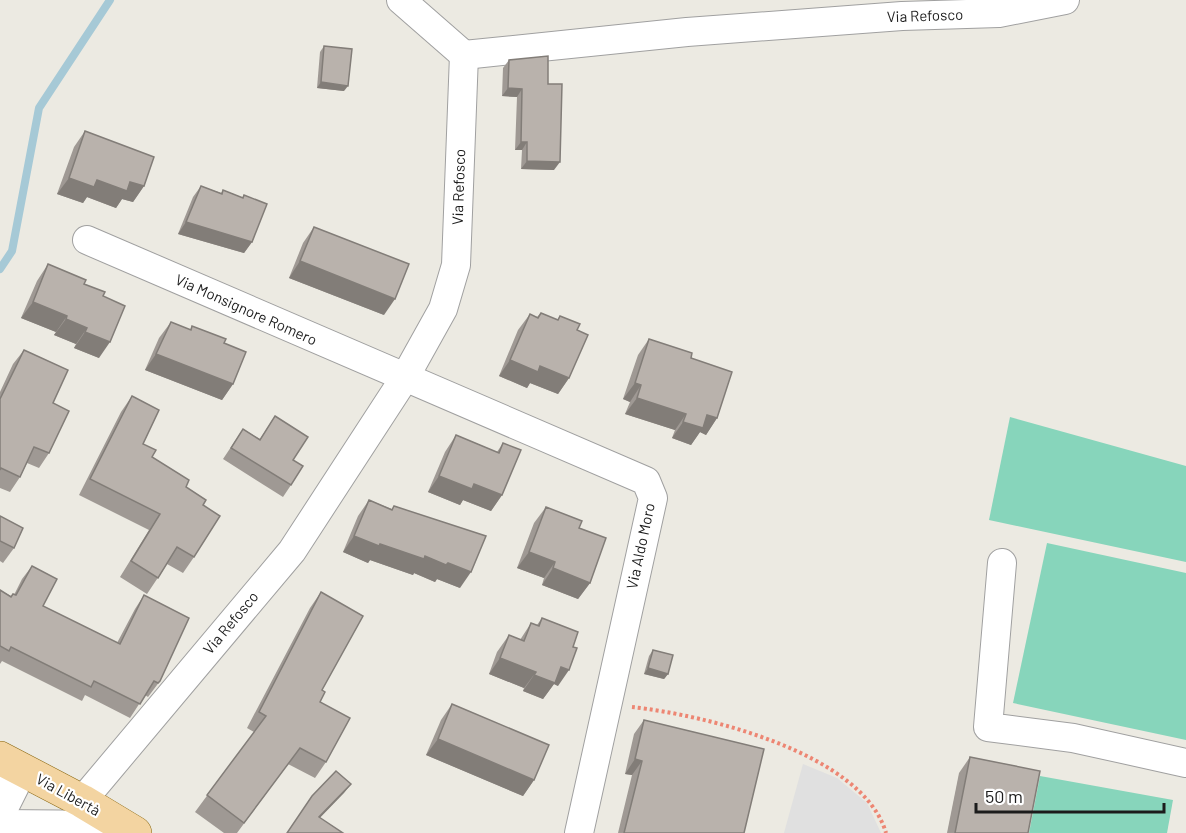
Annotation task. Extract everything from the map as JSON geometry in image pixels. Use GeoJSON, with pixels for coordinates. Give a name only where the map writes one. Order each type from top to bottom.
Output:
{"type":"FeatureCollection","features":[{"type":"Feature","properties":{"kind":"main road","name":"Via Libertà"},"geometry":{"type":"LineString","coordinates":[[3,764],[82,801],[128,829]]}},
{"type":"Feature","properties":{"kind":"street"},"geometry":{"type":"LineString","coordinates":[[401,0],[464,55]]}},
{"type":"Feature","properties":{"kind":"street","name":"Via Refosco"},"geometry":{"type":"LineString","coordinates":[[82,801],[292,551],[404,379],[442,309],[456,265],[464,55],[687,32],[902,16],[999,13],[1065,0]]}},
{"type":"Feature","properties":{"kind":"street","name":"Via Monsignore Romero"},"geometry":{"type":"LineString","coordinates":[[87,240],[404,379]]}},
{"type":"Feature","properties":{"kind":"street","name":"Via Aldo Moro"},"geometry":{"type":"LineString","coordinates":[[404,379],[589,454],[646,481],[653,498],[579,833]]}},
{"type":"Feature","properties":{"kind":"street"},"geometry":{"type":"LineString","coordinates":[[1002,563],[988,727],[1073,738],[1186,763]]}},
{"type":"Feature","properties":{"kind":"street"},"geometry":{"type":"LineString","coordinates":[[0,816],[15,786],[3,764]]}},
{"type":"Feature","properties":{"kind":"street"},"geometry":{"type":"LineString","coordinates":[[0,824],[128,829]]}},
{"type":"Feature","properties":{"kind":"path"},"geometry":{"type":"LineString","coordinates":[[609,705],[669,711],[731,725],[841,774],[861,792],[881,818],[885,833]]}},
{"type":"Feature","properties":{"kind":"green space"},"geometry":{"type":"Polygon","coordinates":[[[1010,417],[1186,466],[1186,562],[989,520],[1010,417]]]}},
{"type":"Feature","properties":{"kind":"green space"},"geometry":{"type":"Polygon","coordinates":[[[1047,543],[1186,573],[1186,740],[1013,703],[1047,543]]]}},
{"type":"Feature","properties":{"kind":"green space"},"geometry":{"type":"Polygon","coordinates":[[[1040,776],[1173,800],[1167,833],[1029,833],[1040,776]]]}},
{"type":"Feature","properties":{"kind":"shaded area"},"geometry":{"type":"Polygon","coordinates":[[[803,764],[837,778],[867,803],[881,833],[784,833],[803,764]]]}},
{"type":"Feature","properties":{"kind":"building"},"geometry":{"type":"Polygon","coordinates":[[[324,46],[352,49],[348,86],[321,82],[324,46]]]}},
{"type":"Feature","properties":{"kind":"building"},"geometry":{"type":"Polygon","coordinates":[[[548,56],[548,84],[562,84],[560,162],[527,161],[527,142],[521,142],[522,89],[508,88],[509,60],[548,56]]]}},
{"type":"Feature","properties":{"kind":"building"},"geometry":{"type":"Polygon","coordinates":[[[85,131],[154,157],[144,186],[130,182],[127,191],[97,180],[94,187],[69,178],[85,131]]]}},
{"type":"Feature","properties":{"kind":"building"},"geometry":{"type":"Polygon","coordinates":[[[201,186],[222,194],[223,190],[243,198],[244,195],[267,204],[252,242],[186,222],[201,186]]]}},
{"type":"Feature","properties":{"kind":"building"},"geometry":{"type":"Polygon","coordinates":[[[314,227],[409,264],[395,299],[300,261],[314,227]]]}},
{"type":"Feature","properties":{"kind":"building"},"geometry":{"type":"Polygon","coordinates":[[[48,264],[86,280],[84,284],[105,292],[103,296],[125,306],[110,342],[85,332],[87,328],[66,319],[67,316],[33,302],[48,264]]]}},
{"type":"Feature","properties":{"kind":"building"},"geometry":{"type":"Polygon","coordinates":[[[541,313],[558,320],[560,316],[580,324],[577,330],[588,335],[569,378],[540,366],[538,372],[510,360],[530,314],[538,318],[541,313]]]}},
{"type":"Feature","properties":{"kind":"building"},"geometry":{"type":"Polygon","coordinates":[[[171,322],[191,330],[192,326],[226,339],[224,343],[246,352],[233,384],[156,354],[171,322]]]}},
{"type":"Feature","properties":{"kind":"building"},"geometry":{"type":"Polygon","coordinates":[[[649,339],[692,353],[691,358],[732,372],[717,418],[707,415],[703,428],[683,422],[686,414],[637,398],[641,385],[635,383],[649,339]]]}},
{"type":"Feature","properties":{"kind":"building"},"geometry":{"type":"Polygon","coordinates":[[[24,350],[68,370],[53,403],[69,411],[49,453],[34,447],[20,477],[1,468],[0,470],[0,399],[24,350]]]}},
{"type":"Feature","properties":{"kind":"building"},"geometry":{"type":"Polygon","coordinates":[[[132,396],[159,410],[143,444],[156,450],[152,457],[189,480],[186,487],[206,500],[203,505],[220,516],[194,557],[177,547],[158,578],[131,561],[160,514],[90,479],[132,396]]]}},
{"type":"Feature","properties":{"kind":"building"},"geometry":{"type":"Polygon","coordinates":[[[275,416],[308,437],[293,460],[303,466],[291,485],[231,448],[243,429],[260,440],[275,416]]]}},
{"type":"Feature","properties":{"kind":"building"},"geometry":{"type":"Polygon","coordinates":[[[456,435],[499,453],[503,443],[521,450],[502,495],[474,484],[472,489],[439,476],[456,435]]]}},
{"type":"Feature","properties":{"kind":"building"},"geometry":{"type":"Polygon","coordinates":[[[369,500],[392,510],[394,506],[486,536],[471,572],[425,556],[424,559],[380,544],[379,546],[354,536],[369,500]]]}},
{"type":"Feature","properties":{"kind":"building"},"geometry":{"type":"Polygon","coordinates":[[[546,507],[582,521],[579,528],[606,538],[590,583],[553,568],[555,562],[529,552],[546,507]]]}},
{"type":"Feature","properties":{"kind":"building"},"geometry":{"type":"Polygon","coordinates":[[[0,516],[23,528],[14,548],[0,541],[0,516]]]}},
{"type":"Feature","properties":{"kind":"building"},"geometry":{"type":"Polygon","coordinates":[[[32,566],[57,579],[43,606],[120,644],[144,595],[189,618],[160,681],[158,683],[154,681],[140,704],[94,681],[91,687],[11,647],[9,651],[0,646],[0,590],[11,597],[13,594],[16,595],[32,566]]]}},
{"type":"Feature","properties":{"kind":"building"},"geometry":{"type":"Polygon","coordinates":[[[321,592],[363,616],[322,690],[325,692],[320,702],[350,718],[326,762],[300,748],[244,823],[207,795],[266,716],[259,712],[321,592]]]}},
{"type":"Feature","properties":{"kind":"building"},"geometry":{"type":"Polygon","coordinates":[[[542,618],[578,632],[573,647],[577,648],[569,670],[561,667],[555,683],[534,675],[536,672],[500,658],[509,635],[524,641],[531,623],[539,626],[542,618]]]}},
{"type":"Feature","properties":{"kind":"building"},"geometry":{"type":"Polygon","coordinates":[[[653,650],[673,655],[668,674],[648,668],[653,650]]]}},
{"type":"Feature","properties":{"kind":"building"},"geometry":{"type":"Polygon","coordinates":[[[452,704],[549,745],[534,780],[438,739],[452,704]]]}},
{"type":"Feature","properties":{"kind":"building"},"geometry":{"type":"Polygon","coordinates":[[[644,720],[764,749],[744,833],[624,833],[642,761],[635,759],[644,720]]]}},
{"type":"Feature","properties":{"kind":"building"},"geometry":{"type":"Polygon","coordinates":[[[970,757],[1040,771],[1028,833],[955,833],[970,757]]]}},
{"type":"Feature","properties":{"kind":"building"},"geometry":{"type":"Polygon","coordinates":[[[336,771],[351,784],[319,817],[343,833],[287,833],[312,796],[336,771]]]}},
{"type":"Feature","properties":{"kind":"waterway"},"geometry":{"type":"LineString","coordinates":[[0,269],[12,251],[39,108],[110,0]]}}]}
